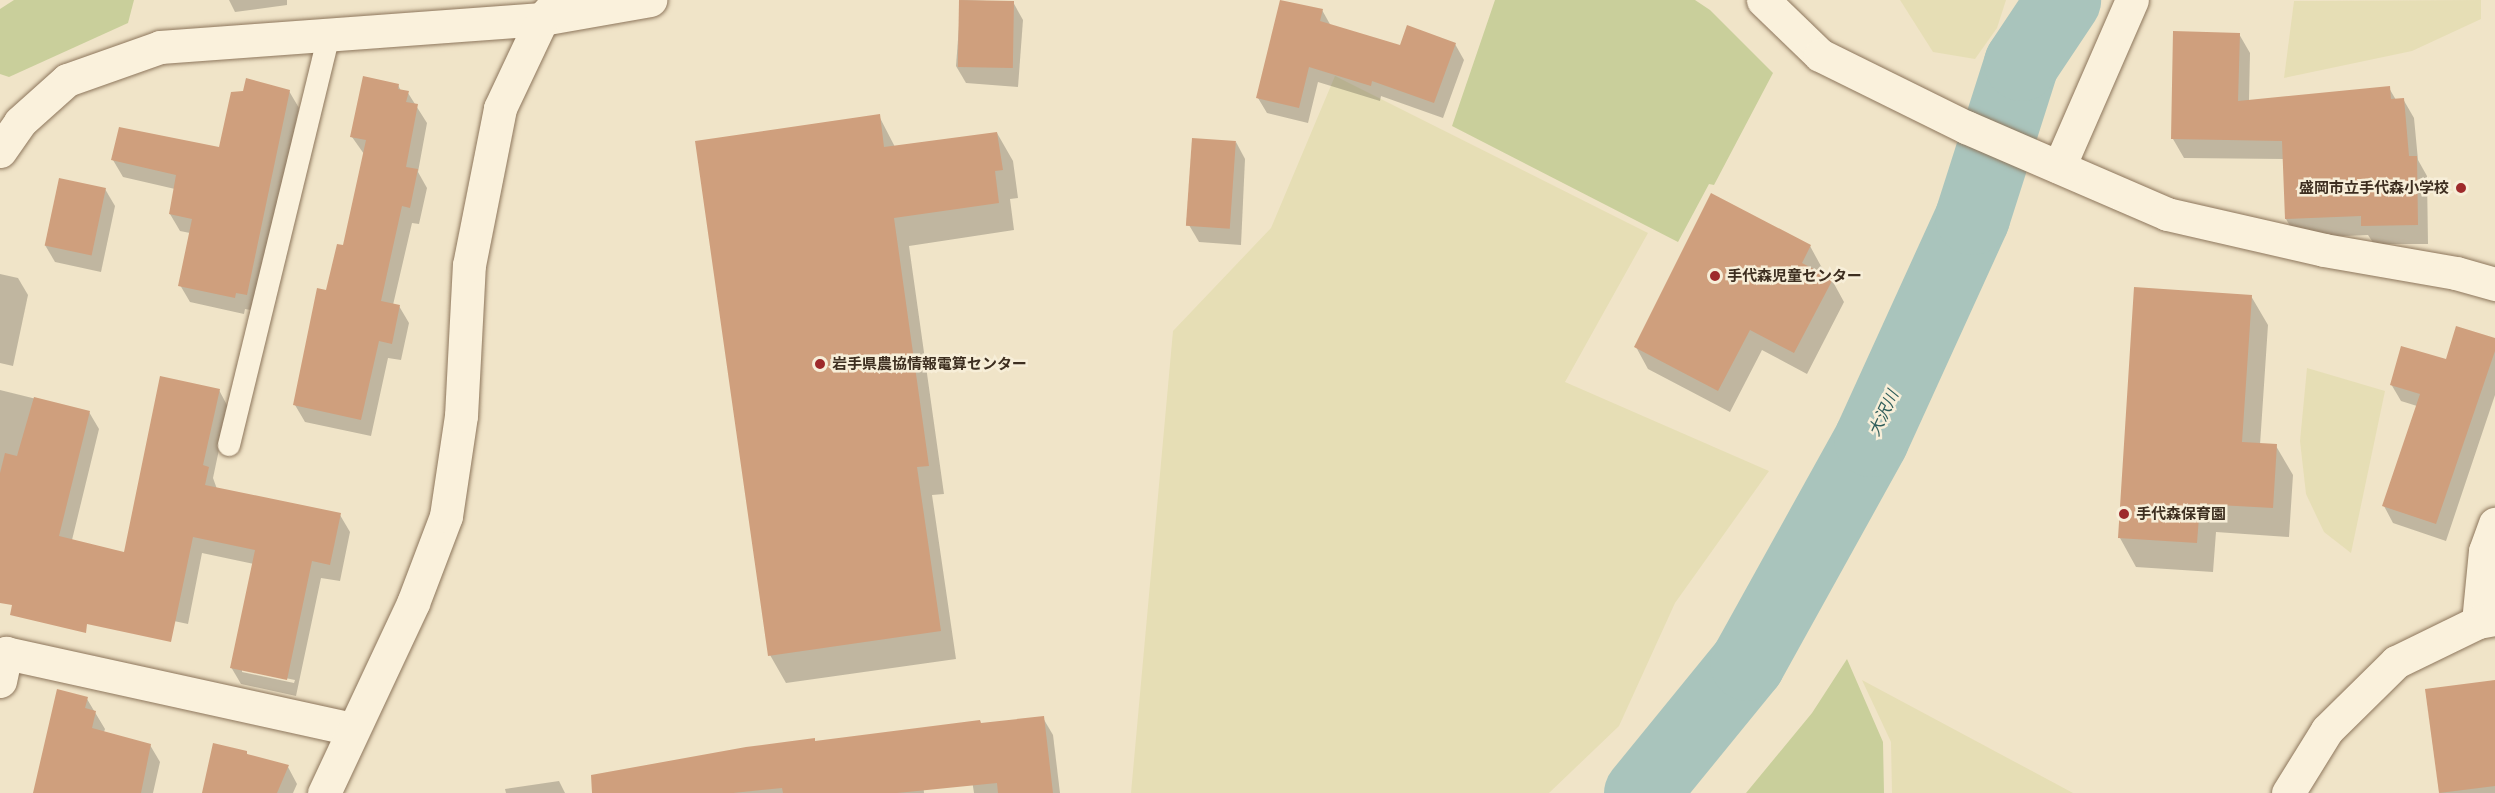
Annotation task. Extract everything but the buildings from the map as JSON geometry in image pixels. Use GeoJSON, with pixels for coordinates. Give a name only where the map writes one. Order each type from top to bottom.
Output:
{"type":"FeatureCollection","features":[{"type":"Feature","properties":{"kind":"street"},"geometry":{"type":"LineString","coordinates":[[0,151],[10,118],[67,80],[160,47],[329,35],[650,0]]}},
{"type":"Feature","properties":{"kind":"street"},"geometry":{"type":"LineString","coordinates":[[1763,0],[1820,55],[1966,128],[2167,214],[2324,250],[2456,273],[2495,284]]}},
{"type":"Feature","properties":{"kind":"street"},"geometry":{"type":"LineString","coordinates":[[2050,164],[2132,0]]}},
{"type":"Feature","properties":{"kind":"street"},"geometry":{"type":"LineString","coordinates":[[324,793],[413,603],[446,516],[461,416],[469,265],[500,108],[551,10]]}},
{"type":"Feature","properties":{"kind":"street"},"geometry":{"type":"LineString","coordinates":[[2288,793],[2327,730],[2396,662],[2487,620],[2485,551],[2495,524]]}},
{"type":"Feature","properties":{"kind":"street"},"geometry":{"type":"LineString","coordinates":[[0,681],[6,653],[353,729]]}},
{"type":"Feature","properties":{"kind":"lane"},"geometry":{"type":"LineString","coordinates":[[229,445],[329,35]]}},
{"type":"Feature","properties":{"kind":"shaded area"},"geometry":{"type":"Polygon","coordinates":[[[1900,0],[2006,0],[1997,28],[1975,59],[1933,52],[1900,0]]]}},
{"type":"Feature","properties":{"kind":"shaded area"},"geometry":{"type":"Polygon","coordinates":[[[2481,0],[2481,19],[2412,51],[2284,78],[2294,1],[2481,0]]]}},
{"type":"Feature","properties":{"kind":"shaded area"},"geometry":{"type":"Polygon","coordinates":[[[1335,76],[1648,233],[1565,382],[1769,471],[1675,603],[1619,726],[1549,793],[1131,793],[1173,331],[1271,228],[1335,76]]]}},
{"type":"Feature","properties":{"kind":"shaded area"},"geometry":{"type":"Polygon","coordinates":[[[2307,368],[2385,391],[2351,553],[2324,532],[2306,494],[2300,441],[2307,368]]]}},
{"type":"Feature","properties":{"kind":"shaded area"},"geometry":{"type":"Polygon","coordinates":[[[1862,680],[2073,793],[1892,793],[1891,742],[1862,680]]]}},
{"type":"Feature","properties":{"kind":"green space"},"geometry":{"type":"Polygon","coordinates":[[[14,0],[134,0],[128,23],[9,77],[0,74],[0,9],[14,0]]]}},
{"type":"Feature","properties":{"kind":"green space"},"geometry":{"type":"Polygon","coordinates":[[[1495,0],[1695,0],[1710,10],[1773,73],[1714,185],[1709,184],[1678,242],[1452,126],[1495,0]]]}},
{"type":"Feature","properties":{"kind":"green space"},"geometry":{"type":"Polygon","coordinates":[[[1847,659],[1883,742],[1884,793],[1746,793],[1812,713],[1847,659]]]}},
{"type":"Feature","properties":{"kind":"waterway","name":"大沢川"},"geometry":{"type":"LineString","coordinates":[[1641,793],[1747,663],[1871,439],[1972,217],[2021,63],[2063,0]]}},
{"type":"Feature","properties":{"kind":"place","name":"盛岡市立手代森小学校"},"geometry":{"type":"Point","coordinates":[2461,188]}},
{"type":"Feature","properties":{"kind":"place","name":"手代森児童センター"},"geometry":{"type":"Point","coordinates":[1715,276]}},
{"type":"Feature","properties":{"kind":"place","name":"岩手県農協情報電算センター"},"geometry":{"type":"Point","coordinates":[820,364]}},
{"type":"Feature","properties":{"kind":"place","name":"手代森保育園"},"geometry":{"type":"Point","coordinates":[2124,514]}}]}
